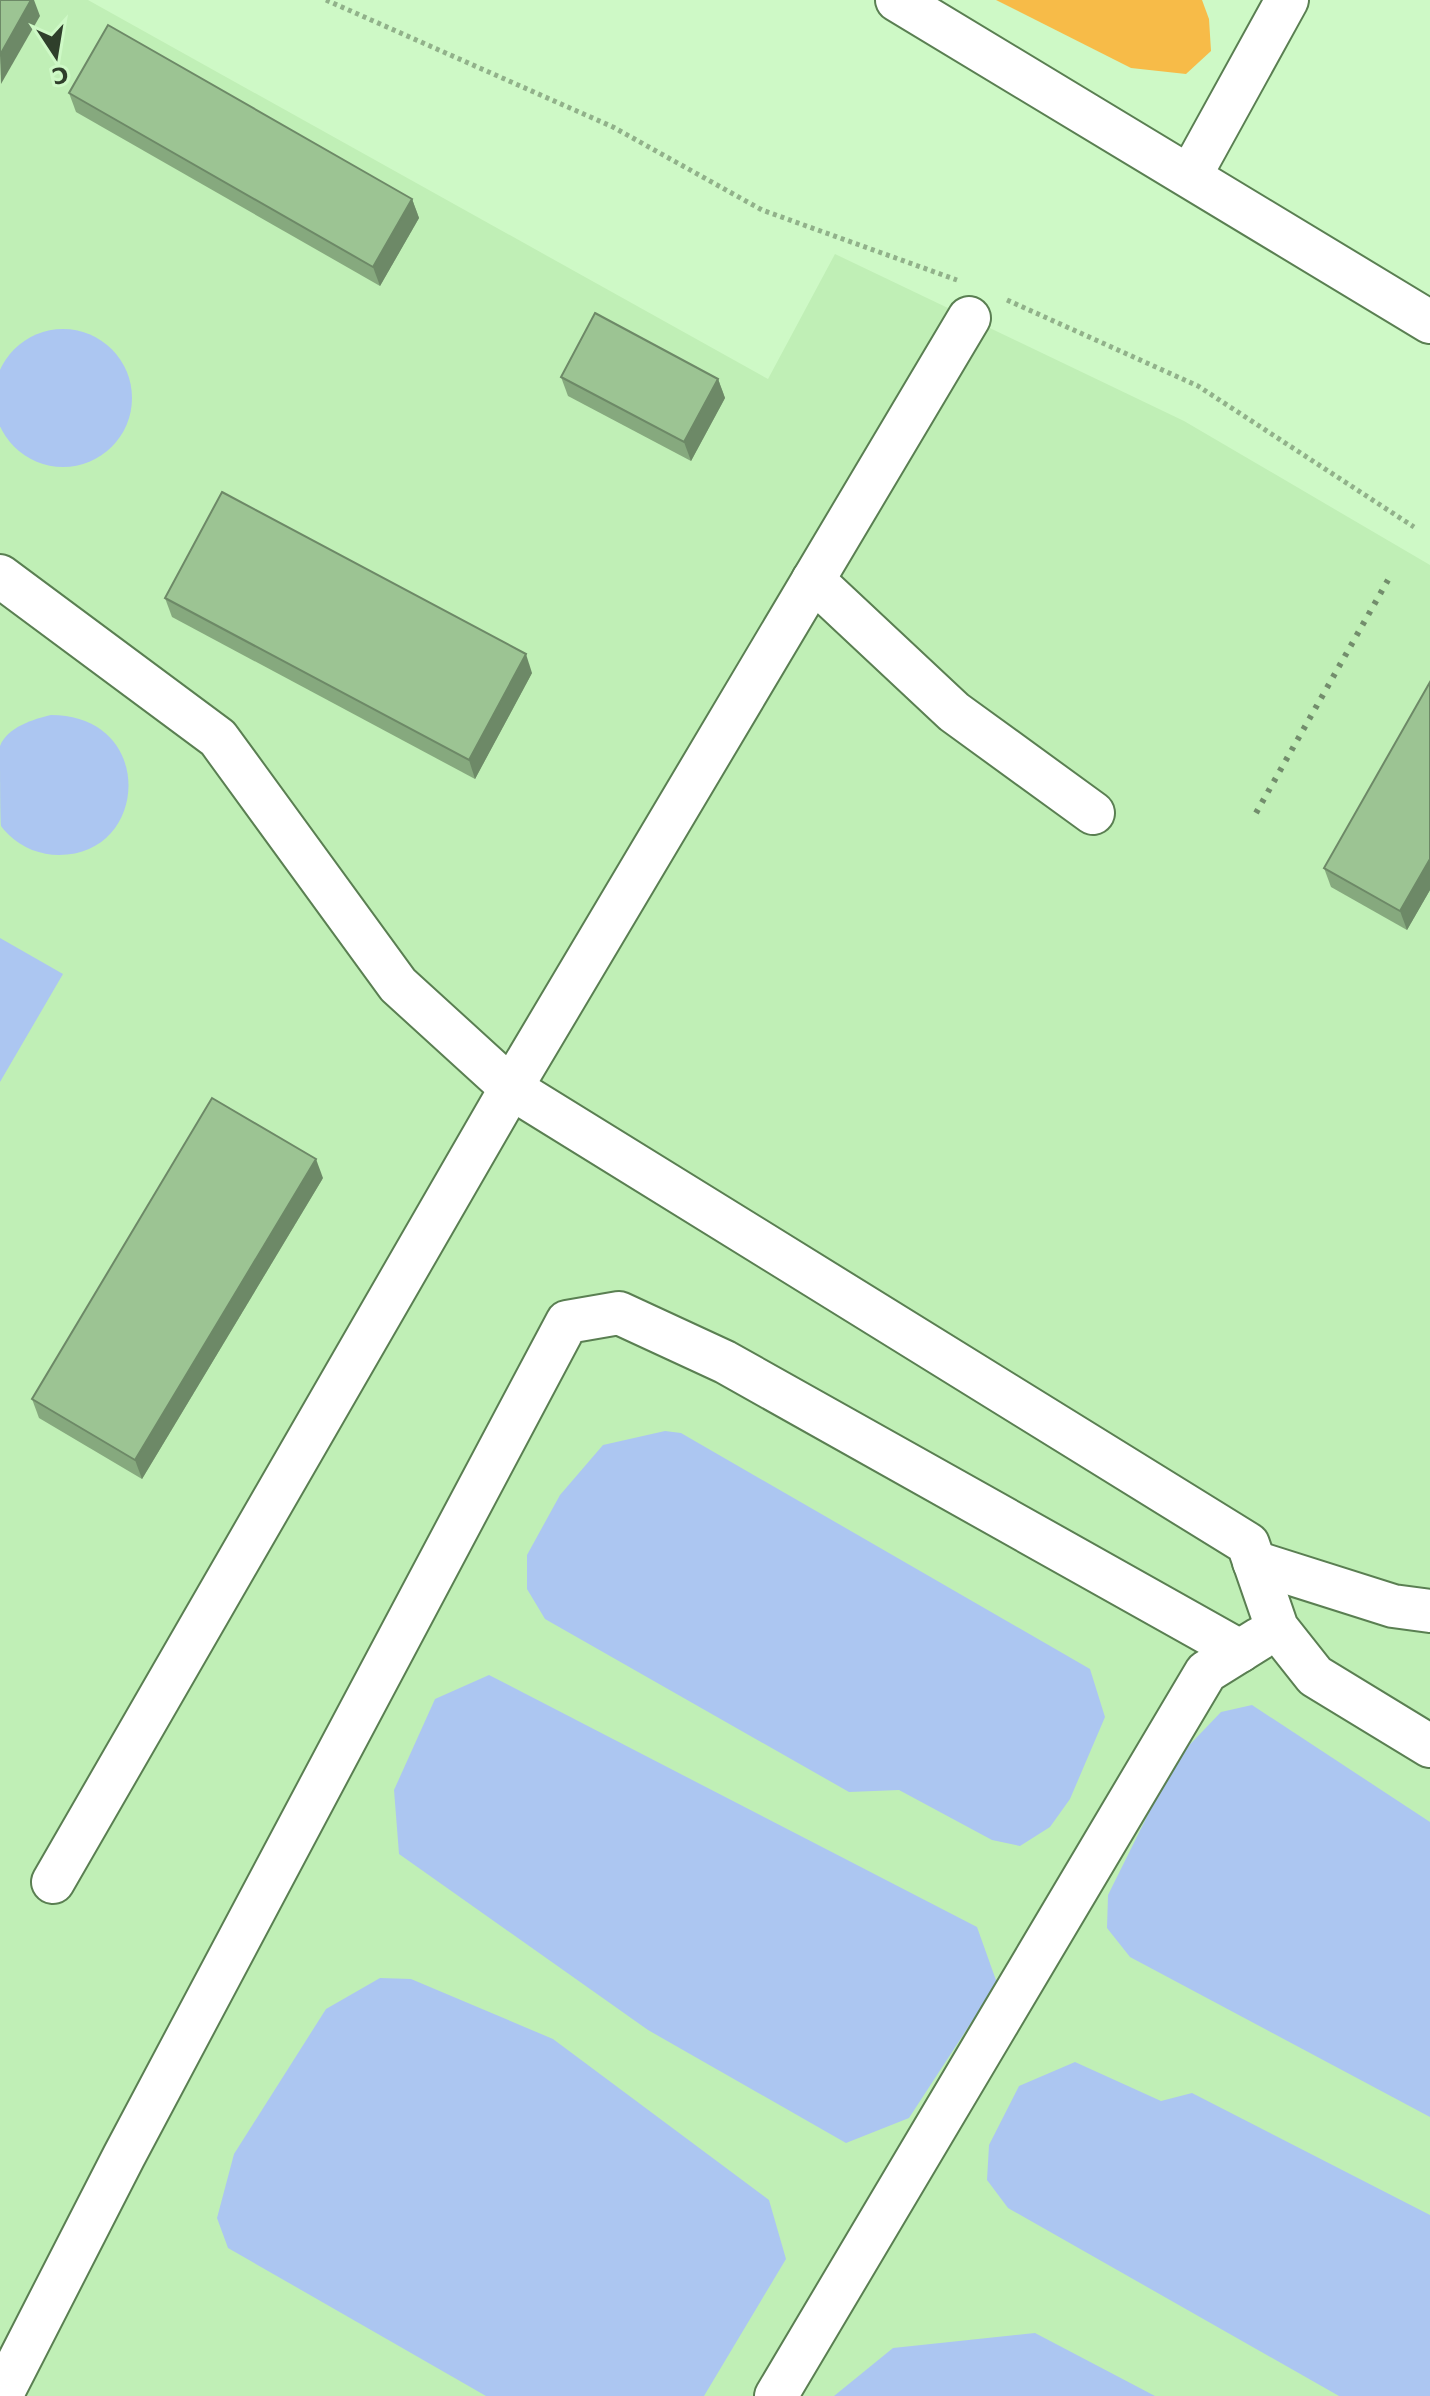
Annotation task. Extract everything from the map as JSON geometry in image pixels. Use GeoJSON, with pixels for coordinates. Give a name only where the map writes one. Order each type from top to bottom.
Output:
{"type":"FeatureCollection","features":[{"type":"Feature","properties":{"kind":"street"},"geometry":{"type":"LineString","coordinates":[[897,0],[1430,322]]}},
{"type":"Feature","properties":{"kind":"street"},"geometry":{"type":"LineString","coordinates":[[1190,176],[1287,0]]}},
{"type":"Feature","properties":{"kind":"street"},"geometry":{"type":"LineString","coordinates":[[53,1882],[511,1088],[976,299]]}},
{"type":"Feature","properties":{"kind":"street"},"geometry":{"type":"LineString","coordinates":[[0,576],[218,738],[398,985],[511,1088],[1248,1544],[1277,1628],[1315,1676],[1430,1746]]}},
{"type":"Feature","properties":{"kind":"street"},"geometry":{"type":"LineString","coordinates":[[813,580],[954,712],[1093,813]]}},
{"type":"Feature","properties":{"kind":"street"},"geometry":{"type":"LineString","coordinates":[[1,2396],[124,2156],[567,1322],[619,1313],[725,1362],[1240,1651]]}},
{"type":"Feature","properties":{"kind":"street"},"geometry":{"type":"LineString","coordinates":[[1254,1562],[1393,1606],[1430,1611]]}},
{"type":"Feature","properties":{"kind":"street"},"geometry":{"type":"LineString","coordinates":[[776,2396],[1206,1672],[1277,1628]]}},
{"type":"Feature","properties":{"kind":"path"},"geometry":{"type":"LineString","coordinates":[[326,0],[613,127],[762,210],[976,299],[1198,386],[1414,527]]}},
{"type":"Feature","properties":{"kind":"shaded area"},"geometry":{"type":"Polygon","coordinates":[[[0,0],[88,0],[768,379],[835,254],[1184,421],[1430,565],[1430,2396],[0,2396],[0,0]]]}},
{"type":"Feature","properties":{"kind":"shaded area"},"geometry":{"type":"Polygon","coordinates":[[[996,0],[1202,0],[1209,19],[1211,51],[1186,74],[1131,68],[996,0]]]}},
{"type":"Feature","properties":{"kind":"water"},"geometry":{"type":"Polygon","coordinates":[[[63,329],[90,334],[112,349],[127,371],[132,398],[127,425],[112,447],[90,462],[63,467],[36,462],[14,447],[-1,425],[-6,398],[-1,371],[14,349],[36,334],[63,329]]]}},
{"type":"Feature","properties":{"kind":"water"},"geometry":{"type":"Polygon","coordinates":[[[51,715],[85,721],[109,737],[124,759],[128,785],[124,811],[111,833],[89,849],[59,855],[45,854],[20,844],[1,826],[0,746],[15,729],[51,715]]]}},
{"type":"Feature","properties":{"kind":"water"},"geometry":{"type":"Polygon","coordinates":[[[0,938],[63,974],[0,1082],[0,938]]]}},
{"type":"Feature","properties":{"kind":"water"},"geometry":{"type":"Polygon","coordinates":[[[665,1431],[681,1433],[1090,1669],[1105,1717],[1070,1799],[1050,1827],[1020,1846],[992,1840],[899,1790],[849,1792],[545,1619],[527,1589],[527,1555],[560,1495],[603,1445],[665,1431]]]}},
{"type":"Feature","properties":{"kind":"water"},"geometry":{"type":"Polygon","coordinates":[[[489,1675],[977,1927],[997,1983],[909,2118],[846,2143],[648,2030],[399,1854],[394,1790],[435,1699],[489,1675]]]}},
{"type":"Feature","properties":{"kind":"water"},"geometry":{"type":"Polygon","coordinates":[[[1252,1705],[1430,1822],[1430,2117],[1130,1957],[1107,1928],[1108,1895],[1175,1760],[1221,1712],[1252,1705]]]}},
{"type":"Feature","properties":{"kind":"water"},"geometry":{"type":"Polygon","coordinates":[[[380,1978],[411,1979],[553,2039],[769,2200],[786,2259],[704,2396],[486,2396],[228,2248],[217,2218],[234,2154],[326,2009],[380,1978]]]}},
{"type":"Feature","properties":{"kind":"water"},"geometry":{"type":"Polygon","coordinates":[[[1075,2062],[1161,2101],[1192,2093],[1430,2215],[1430,2396],[1339,2396],[1008,2208],[987,2180],[989,2145],[1019,2086],[1075,2062]]]}},
{"type":"Feature","properties":{"kind":"water"},"geometry":{"type":"Polygon","coordinates":[[[1035,2333],[1155,2396],[834,2396],[893,2348],[1035,2333]]]}},
{"type":"Feature","properties":{"kind":"building"},"geometry":{"type":"Polygon","coordinates":[[[0,0],[31,0],[0,55],[0,0]]]}},
{"type":"Feature","properties":{"kind":"building"},"geometry":{"type":"Polygon","coordinates":[[[108,25],[412,199],[373,267],[69,93],[108,25]]]}},
{"type":"Feature","properties":{"kind":"building"},"geometry":{"type":"Polygon","coordinates":[[[595,313],[718,379],[684,442],[561,377],[595,313]]]}},
{"type":"Feature","properties":{"kind":"building"},"geometry":{"type":"Polygon","coordinates":[[[222,492],[526,654],[469,760],[165,598],[222,492]]]}},
{"type":"Feature","properties":{"kind":"building"},"geometry":{"type":"Polygon","coordinates":[[[1430,682],[1430,859],[1400,911],[1324,868],[1430,682]]]}},
{"type":"Feature","properties":{"kind":"building"},"geometry":{"type":"Polygon","coordinates":[[[212,1098],[316,1159],[135,1460],[32,1399],[212,1098]]]}},
{"type":"Feature","properties":{"kind":"railway"},"geometry":{"type":"LineString","coordinates":[[1256,813],[1388,580]]}}]}
